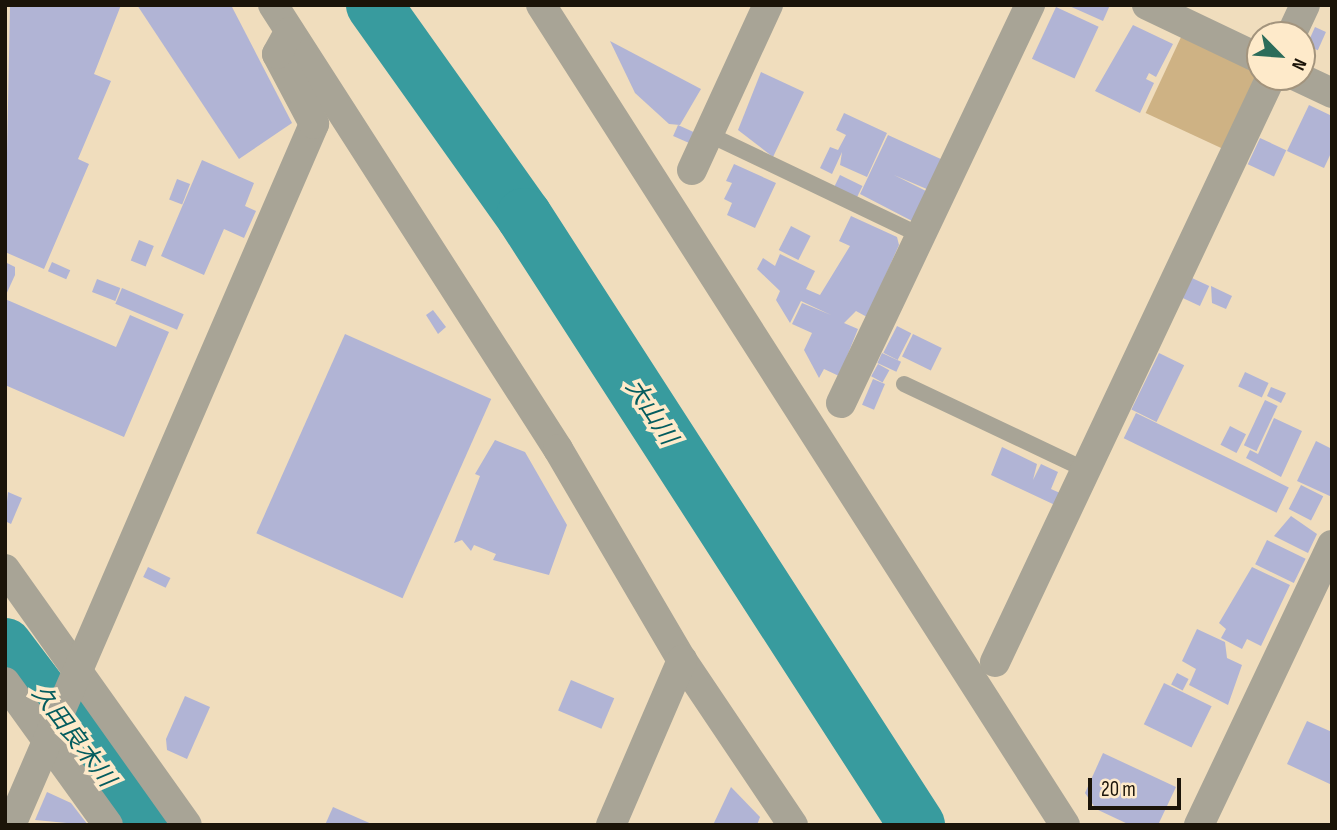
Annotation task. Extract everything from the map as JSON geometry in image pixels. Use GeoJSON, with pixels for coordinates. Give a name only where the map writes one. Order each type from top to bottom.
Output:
{"type":"FeatureCollection","features":[{"type":"Feature","properties":{"kind":"street"},"geometry":{"type":"LineString","coordinates":[[273,5],[573,472],[682,660],[793,825]]}},
{"type":"Feature","properties":{"kind":"street"},"geometry":{"type":"LineString","coordinates":[[541,5],[1065,825]]}},
{"type":"Feature","properties":{"kind":"street"},"geometry":{"type":"LineString","coordinates":[[692,170],[768,5]]}},
{"type":"Feature","properties":{"kind":"street"},"geometry":{"type":"LineString","coordinates":[[841,403],[1030,5]]}},
{"type":"Feature","properties":{"kind":"street"},"geometry":{"type":"LineString","coordinates":[[1147,5],[1246,52]]}},
{"type":"Feature","properties":{"kind":"street"},"geometry":{"type":"LineString","coordinates":[[1298,21],[1305,5]]}},
{"type":"Feature","properties":{"kind":"street"},"geometry":{"type":"LineString","coordinates":[[11,825],[314,124],[278,54],[289,32]]}},
{"type":"Feature","properties":{"kind":"street"},"geometry":{"type":"LineString","coordinates":[[1316,85],[1332,93]]}},
{"type":"Feature","properties":{"kind":"street"},"geometry":{"type":"LineString","coordinates":[[995,662],[1264,91]]}},
{"type":"Feature","properties":{"kind":"street"},"geometry":{"type":"LineString","coordinates":[[1199,825],[1332,545]]}},
{"type":"Feature","properties":{"kind":"street"},"geometry":{"type":"LineString","coordinates":[[5,569],[80,670],[187,825]]}},
{"type":"Feature","properties":{"kind":"street"},"geometry":{"type":"LineString","coordinates":[[611,825],[682,660]]}},
{"type":"Feature","properties":{"kind":"street"},"geometry":{"type":"LineString","coordinates":[[5,682],[108,825]]}},
{"type":"Feature","properties":{"kind":"lane"},"geometry":{"type":"LineString","coordinates":[[708,134],[920,235]]}},
{"type":"Feature","properties":{"kind":"lane"},"geometry":{"type":"LineString","coordinates":[[904,384],[1086,470]]}},
{"type":"Feature","properties":{"kind":"shaded area"},"geometry":{"type":"Polygon","coordinates":[[[1182,35],[1246,65],[1246,91],[1250,91],[1223,149],[1146,113],[1182,35]]]}},
{"type":"Feature","properties":{"kind":"building"},"geometry":{"type":"Polygon","coordinates":[[[10,5],[121,5],[94,74],[111,81],[78,159],[89,164],[44,269],[5,252],[10,5]]]}},
{"type":"Feature","properties":{"kind":"building"},"geometry":{"type":"Polygon","coordinates":[[[137,5],[231,5],[292,123],[239,159],[137,5]]]}},
{"type":"Feature","properties":{"kind":"building"},"geometry":{"type":"Polygon","coordinates":[[[1067,5],[1110,5],[1103,21],[1067,5]]]}},
{"type":"Feature","properties":{"kind":"building"},"geometry":{"type":"Polygon","coordinates":[[[1056,7],[1099,27],[1075,79],[1032,59],[1056,7]]]}},
{"type":"Feature","properties":{"kind":"building"},"geometry":{"type":"Polygon","coordinates":[[[1133,25],[1173,44],[1156,77],[1149,73],[1146,79],[1154,83],[1140,113],[1095,91],[1133,25]]]}},
{"type":"Feature","properties":{"kind":"building"},"geometry":{"type":"Polygon","coordinates":[[[1316,27],[1326,32],[1316,49],[1316,27]]]}},
{"type":"Feature","properties":{"kind":"building"},"geometry":{"type":"Polygon","coordinates":[[[610,41],[701,89],[680,125],[669,124],[635,93],[610,41]]]}},
{"type":"Feature","properties":{"kind":"building"},"geometry":{"type":"Polygon","coordinates":[[[761,72],[804,92],[773,157],[738,130],[761,72]]]}},
{"type":"Feature","properties":{"kind":"building"},"geometry":{"type":"Polygon","coordinates":[[[1309,105],[1332,116],[1332,151],[1324,168],[1287,151],[1309,105]]]}},
{"type":"Feature","properties":{"kind":"building"},"geometry":{"type":"Polygon","coordinates":[[[844,113],[887,133],[867,177],[840,165],[842,152],[832,174],[820,168],[830,147],[838,150],[846,135],[836,130],[844,113]]]}},
{"type":"Feature","properties":{"kind":"building"},"geometry":{"type":"Polygon","coordinates":[[[678,125],[696,133],[691,144],[673,136],[678,125]]]}},
{"type":"Feature","properties":{"kind":"building"},"geometry":{"type":"Polygon","coordinates":[[[888,135],[943,160],[929,190],[894,175],[928,192],[914,222],[860,194],[888,135]]]}},
{"type":"Feature","properties":{"kind":"building"},"geometry":{"type":"Polygon","coordinates":[[[1260,138],[1286,150],[1274,177],[1248,164],[1260,138]]]}},
{"type":"Feature","properties":{"kind":"building"},"geometry":{"type":"Polygon","coordinates":[[[202,160],[254,183],[245,206],[256,211],[244,238],[224,229],[204,275],[161,256],[202,160]]]}},
{"type":"Feature","properties":{"kind":"building"},"geometry":{"type":"Polygon","coordinates":[[[734,164],[776,183],[755,228],[727,215],[732,203],[724,199],[732,183],[726,181],[734,164]]]}},
{"type":"Feature","properties":{"kind":"building"},"geometry":{"type":"Polygon","coordinates":[[[840,175],[862,186],[857,198],[834,187],[840,175]]]}},
{"type":"Feature","properties":{"kind":"building"},"geometry":{"type":"Polygon","coordinates":[[[177,179],[190,184],[182,205],[169,200],[177,179]]]}},
{"type":"Feature","properties":{"kind":"building"},"geometry":{"type":"Polygon","coordinates":[[[851,216],[897,237],[899,245],[867,317],[856,311],[844,323],[858,329],[839,376],[824,369],[819,378],[804,350],[812,333],[792,324],[802,303],[831,315],[801,301],[790,323],[776,300],[780,291],[757,269],[763,258],[775,266],[780,254],[815,271],[806,289],[820,295],[850,246],[839,241],[851,216]]]}},
{"type":"Feature","properties":{"kind":"building"},"geometry":{"type":"Polygon","coordinates":[[[791,226],[811,236],[798,260],[779,250],[791,226]]]}},
{"type":"Feature","properties":{"kind":"building"},"geometry":{"type":"Polygon","coordinates":[[[139,240],[154,246],[146,266],[131,260],[139,240]]]}},
{"type":"Feature","properties":{"kind":"building"},"geometry":{"type":"Polygon","coordinates":[[[5,262],[15,267],[15,275],[5,297],[5,262]]]}},
{"type":"Feature","properties":{"kind":"building"},"geometry":{"type":"Polygon","coordinates":[[[52,262],[70,270],[66,279],[48,271],[52,262]]]}},
{"type":"Feature","properties":{"kind":"building"},"geometry":{"type":"Polygon","coordinates":[[[1192,278],[1209,286],[1200,306],[1183,298],[1192,278]]]}},
{"type":"Feature","properties":{"kind":"building"},"geometry":{"type":"Polygon","coordinates":[[[97,279],[120,288],[115,301],[92,292],[97,279]]]}},
{"type":"Feature","properties":{"kind":"building"},"geometry":{"type":"Polygon","coordinates":[[[1211,286],[1232,296],[1226,309],[1212,303],[1211,286]]]}},
{"type":"Feature","properties":{"kind":"building"},"geometry":{"type":"Polygon","coordinates":[[[122,288],[184,314],[177,330],[115,304],[122,288]]]}},
{"type":"Feature","properties":{"kind":"building"},"geometry":{"type":"Polygon","coordinates":[[[5,299],[116,347],[130,315],[169,332],[124,437],[5,385],[5,299]]]}},
{"type":"Feature","properties":{"kind":"building"},"geometry":{"type":"Polygon","coordinates":[[[433,310],[446,327],[438,334],[426,315],[433,310]]]}},
{"type":"Feature","properties":{"kind":"building"},"geometry":{"type":"Polygon","coordinates":[[[897,326],[911,333],[898,360],[883,353],[897,326]]]}},
{"type":"Feature","properties":{"kind":"building"},"geometry":{"type":"Polygon","coordinates":[[[345,334],[491,399],[402,598],[256,533],[345,334]]]}},
{"type":"Feature","properties":{"kind":"building"},"geometry":{"type":"Polygon","coordinates":[[[913,334],[942,348],[931,370],[902,356],[913,334]]]}},
{"type":"Feature","properties":{"kind":"building"},"geometry":{"type":"Polygon","coordinates":[[[882,353],[901,362],[896,372],[877,363],[882,353]]]}},
{"type":"Feature","properties":{"kind":"building"},"geometry":{"type":"Polygon","coordinates":[[[1159,353],[1184,365],[1157,422],[1131,410],[1159,353]]]}},
{"type":"Feature","properties":{"kind":"building"},"geometry":{"type":"Polygon","coordinates":[[[878,364],[889,370],[883,383],[871,376],[878,364]]]}},
{"type":"Feature","properties":{"kind":"building"},"geometry":{"type":"Polygon","coordinates":[[[1245,372],[1269,383],[1262,397],[1238,387],[1245,372]]]}},
{"type":"Feature","properties":{"kind":"building"},"geometry":{"type":"Polygon","coordinates":[[[873,379],[885,384],[874,410],[862,405],[873,379]]]}},
{"type":"Feature","properties":{"kind":"building"},"geometry":{"type":"Polygon","coordinates":[[[1271,387],[1286,393],[1281,403],[1267,396],[1271,387]]]}},
{"type":"Feature","properties":{"kind":"building"},"geometry":{"type":"Polygon","coordinates":[[[1265,400],[1278,406],[1257,451],[1244,445],[1265,400]]]}},
{"type":"Feature","properties":{"kind":"building"},"geometry":{"type":"Polygon","coordinates":[[[1136,413],[1289,488],[1277,513],[1124,438],[1136,413]]]}},
{"type":"Feature","properties":{"kind":"building"},"geometry":{"type":"Polygon","coordinates":[[[1274,418],[1302,431],[1281,477],[1246,458],[1250,450],[1258,454],[1274,418]]]}},
{"type":"Feature","properties":{"kind":"building"},"geometry":{"type":"Polygon","coordinates":[[[1230,426],[1246,434],[1237,453],[1220,445],[1230,426]]]}},
{"type":"Feature","properties":{"kind":"building"},"geometry":{"type":"Polygon","coordinates":[[[495,440],[525,452],[567,525],[549,575],[493,560],[496,554],[474,545],[471,551],[462,540],[454,543],[480,476],[475,474],[495,440]]]}},
{"type":"Feature","properties":{"kind":"building"},"geometry":{"type":"Polygon","coordinates":[[[1316,441],[1332,449],[1332,497],[1297,481],[1316,441]]]}},
{"type":"Feature","properties":{"kind":"building"},"geometry":{"type":"Polygon","coordinates":[[[1002,447],[1037,464],[1033,480],[1041,464],[1058,472],[1051,489],[1060,493],[1055,505],[991,475],[1002,447]]]}},
{"type":"Feature","properties":{"kind":"building"},"geometry":{"type":"Polygon","coordinates":[[[1301,485],[1323,496],[1311,520],[1289,509],[1301,485]]]}},
{"type":"Feature","properties":{"kind":"building"},"geometry":{"type":"Polygon","coordinates":[[[8,492],[22,498],[11,524],[5,521],[8,492]]]}},
{"type":"Feature","properties":{"kind":"building"},"geometry":{"type":"Polygon","coordinates":[[[1291,516],[1317,534],[1308,553],[1274,536],[1291,516]]]}},
{"type":"Feature","properties":{"kind":"building"},"geometry":{"type":"Polygon","coordinates":[[[1267,540],[1306,559],[1294,583],[1255,564],[1267,540]]]}},
{"type":"Feature","properties":{"kind":"building"},"geometry":{"type":"Polygon","coordinates":[[[148,567],[170,578],[166,588],[143,577],[148,567]]]}},
{"type":"Feature","properties":{"kind":"building"},"geometry":{"type":"Polygon","coordinates":[[[1252,567],[1290,585],[1261,646],[1247,639],[1242,649],[1221,638],[1226,629],[1219,623],[1252,567]]]}},
{"type":"Feature","properties":{"kind":"building"},"geometry":{"type":"Polygon","coordinates":[[[1197,629],[1225,642],[1227,658],[1242,665],[1228,705],[1189,685],[1196,669],[1182,661],[1197,629]]]}},
{"type":"Feature","properties":{"kind":"building"},"geometry":{"type":"Polygon","coordinates":[[[1177,673],[1189,679],[1183,690],[1171,685],[1177,673]]]}},
{"type":"Feature","properties":{"kind":"building"},"geometry":{"type":"Polygon","coordinates":[[[571,680],[614,698],[601,729],[558,710],[571,680]]]}},
{"type":"Feature","properties":{"kind":"building"},"geometry":{"type":"Polygon","coordinates":[[[1164,683],[1212,706],[1191,748],[1144,724],[1164,683]]]}},
{"type":"Feature","properties":{"kind":"building"},"geometry":{"type":"Polygon","coordinates":[[[185,696],[210,707],[187,759],[167,750],[166,739],[185,696]]]}},
{"type":"Feature","properties":{"kind":"building"},"geometry":{"type":"Polygon","coordinates":[[[1307,721],[1332,732],[1332,785],[1287,764],[1307,721]]]}},
{"type":"Feature","properties":{"kind":"building"},"geometry":{"type":"Polygon","coordinates":[[[1103,753],[1176,787],[1158,825],[1130,825],[1096,809],[1085,793],[1103,753]]]}},
{"type":"Feature","properties":{"kind":"building"},"geometry":{"type":"Polygon","coordinates":[[[731,787],[760,817],[757,825],[713,825],[731,787]]]}},
{"type":"Feature","properties":{"kind":"building"},"geometry":{"type":"Polygon","coordinates":[[[47,792],[71,803],[88,825],[35,820],[47,792]]]}},
{"type":"Feature","properties":{"kind":"building"},"geometry":{"type":"Polygon","coordinates":[[[333,807],[374,825],[325,825],[333,807]]]}},
{"type":"Feature","properties":{"kind":"waterway","name":"大山川"},"geometry":{"type":"LineString","coordinates":[[374,5],[524,216],[917,825]]}},
{"type":"Feature","properties":{"kind":"waterway","name":"久田良木川"},"geometry":{"type":"LineString","coordinates":[[5,646],[140,825]]}}]}
